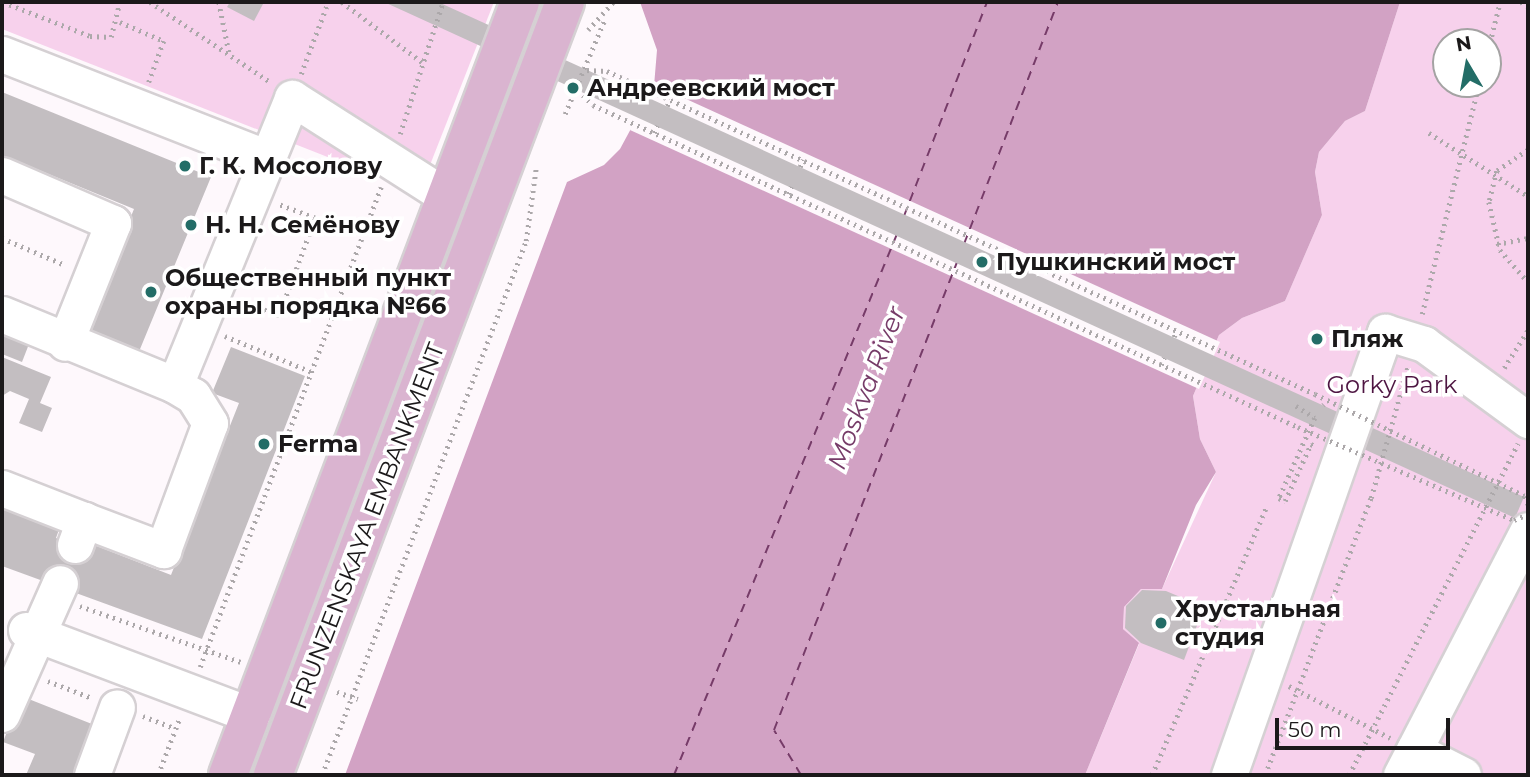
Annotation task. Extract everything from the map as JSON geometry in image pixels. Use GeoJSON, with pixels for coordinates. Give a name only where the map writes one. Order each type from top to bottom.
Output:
{"type":"FeatureCollection","features":[{"type":"Feature","properties":{"kind":"main road","name":"FRUNZENSKAYA EMBANKMENT"},"geometry":{"type":"LineString","coordinates":[[229,775],[520,2]]}},
{"type":"Feature","properties":{"kind":"main road","name":"FRUNZENSKAYA EMBANKMENT"},"geometry":{"type":"LineString","coordinates":[[273,775],[565,2]]}},
{"type":"Feature","properties":{"kind":"lane"},"geometry":{"type":"LineString","coordinates":[[2,54],[265,157]]}},
{"type":"Feature","properties":{"kind":"lane"},"geometry":{"type":"LineString","coordinates":[[175,385],[265,157],[292,98],[446,196]]}},
{"type":"Feature","properties":{"kind":"lane"},"geometry":{"type":"LineString","coordinates":[[2,175],[113,223],[65,342]]}},
{"type":"Feature","properties":{"kind":"lane"},"geometry":{"type":"LineString","coordinates":[[2,314],[175,385],[192,396],[210,423],[163,550],[79,533],[2,488]]}},
{"type":"Feature","properties":{"kind":"lane"},"geometry":{"type":"LineString","coordinates":[[1229,775],[1385,332],[1424,344],[1491,390],[1525,428]]}},
{"type":"Feature","properties":{"kind":"lane"},"geometry":{"type":"LineString","coordinates":[[1464,775],[1408,763],[1525,546]]}},
{"type":"Feature","properties":{"kind":"lane"},"geometry":{"type":"LineString","coordinates":[[2,714],[31,633],[57,590]]}},
{"type":"Feature","properties":{"kind":"lane"},"geometry":{"type":"LineString","coordinates":[[31,633],[251,715]]}},
{"type":"Feature","properties":{"kind":"lane"},"geometry":{"type":"LineString","coordinates":[[92,775],[117,707]]}},
{"type":"Feature","properties":{"kind":"path"},"geometry":{"type":"LineString","coordinates":[[3,2],[90,36],[111,37],[120,22],[120,2]]}},
{"type":"Feature","properties":{"kind":"path"},"geometry":{"type":"LineString","coordinates":[[150,2],[229,52],[292,98],[328,2]]}},
{"type":"Feature","properties":{"kind":"path"},"geometry":{"type":"LineString","coordinates":[[219,2],[229,52]]}},
{"type":"Feature","properties":{"kind":"path"},"geometry":{"type":"LineString","coordinates":[[342,2],[422,62]]}},
{"type":"Feature","properties":{"kind":"path"},"geometry":{"type":"LineString","coordinates":[[398,140],[443,2]]}},
{"type":"Feature","properties":{"kind":"path"},"geometry":{"type":"LineString","coordinates":[[585,34],[613,2]]}},
{"type":"Feature","properties":{"kind":"path"},"geometry":{"type":"LineString","coordinates":[[1494,28],[1500,2]]}},
{"type":"Feature","properties":{"kind":"path"},"geometry":{"type":"LineString","coordinates":[[1521,2],[1528,6]]}},
{"type":"Feature","properties":{"kind":"path"},"geometry":{"type":"LineString","coordinates":[[565,114],[604,21]]}},
{"type":"Feature","properties":{"kind":"path"},"geometry":{"type":"LineString","coordinates":[[120,22],[164,41],[140,108]]}},
{"type":"Feature","properties":{"kind":"path"},"geometry":{"type":"LineString","coordinates":[[587,70],[607,71],[1176,331],[1323,405],[1525,496],[1528,504]]}},
{"type":"Feature","properties":{"kind":"path"},"geometry":{"type":"LineString","coordinates":[[578,90],[593,105],[1161,365],[1313,427],[1514,520],[1528,514]]}},
{"type":"Feature","properties":{"kind":"path"},"geometry":{"type":"LineString","coordinates":[[667,106],[670,100]]}},
{"type":"Feature","properties":{"kind":"path"},"geometry":{"type":"LineString","coordinates":[[654,133],[657,126]]}},
{"type":"Feature","properties":{"kind":"path"},"geometry":{"type":"LineString","coordinates":[[1429,133],[1528,196]]}},
{"type":"Feature","properties":{"kind":"path"},"geometry":{"type":"LineString","coordinates":[[1528,150],[1495,174],[1489,212],[1497,244],[1528,282]]}},
{"type":"Feature","properties":{"kind":"path"},"geometry":{"type":"LineString","coordinates":[[321,775],[526,241],[536,206],[536,156]]}},
{"type":"Feature","properties":{"kind":"path"},"geometry":{"type":"LineString","coordinates":[[800,167],[803,160]]}},
{"type":"Feature","properties":{"kind":"path"},"geometry":{"type":"LineString","coordinates":[[158,775],[207,652],[382,184]]}},
{"type":"Feature","properties":{"kind":"path"},"geometry":{"type":"LineString","coordinates":[[788,194],[791,187]]}},
{"type":"Feature","properties":{"kind":"path"},"geometry":{"type":"LineString","coordinates":[[212,290],[279,315],[315,218],[250,194]]}},
{"type":"Feature","properties":{"kind":"path"},"geometry":{"type":"LineString","coordinates":[[2,238],[69,267],[65,278]]}},
{"type":"Feature","properties":{"kind":"path"},"geometry":{"type":"LineString","coordinates":[[1497,244],[1528,238]]}},
{"type":"Feature","properties":{"kind":"path"},"geometry":{"type":"LineString","coordinates":[[198,325],[312,372]]}},
{"type":"Feature","properties":{"kind":"path"},"geometry":{"type":"LineString","coordinates":[[1491,390],[1528,330]]}},
{"type":"Feature","properties":{"kind":"path"},"geometry":{"type":"LineString","coordinates":[[1174,337],[1176,331]]}},
{"type":"Feature","properties":{"kind":"path"},"geometry":{"type":"LineString","coordinates":[[1161,365],[1164,358]]}},
{"type":"Feature","properties":{"kind":"path"},"geometry":{"type":"LineString","coordinates":[[1296,406],[1315,418],[1279,498],[1285,501],[1311,444]]}},
{"type":"Feature","properties":{"kind":"path"},"geometry":{"type":"LineString","coordinates":[[1349,775],[1525,428]]}},
{"type":"Feature","properties":{"kind":"path"},"geometry":{"type":"LineString","coordinates":[[1152,775],[1266,509]]}},
{"type":"Feature","properties":{"kind":"path"},"geometry":{"type":"LineString","coordinates":[[57,590],[207,652]]}},
{"type":"Feature","properties":{"kind":"path"},"geometry":{"type":"LineString","coordinates":[[1264,673],[1373,729],[1408,763]]}},
{"type":"Feature","properties":{"kind":"path"},"geometry":{"type":"LineString","coordinates":[[351,697],[358,699]]}},
{"type":"Feature","properties":{"kind":"green space"},"geometry":{"type":"Polygon","coordinates":[[[2,2],[494,2],[419,193],[2,29],[2,2]]]}},
{"type":"Feature","properties":{"kind":"green space","name":"Gorky Park"},"geometry":{"type":"Polygon","coordinates":[[[1400,2],[1528,2],[1528,775],[1085,775],[1139,644],[1123,629],[1124,607],[1141,589],[1162,589],[1216,472],[1200,439],[1193,396],[1219,335],[1242,318],[1285,301],[1322,215],[1315,172],[1319,152],[1345,121],[1365,111],[1400,2]]]}},
{"type":"Feature","properties":{"kind":"water","name":"Moskva River"},"geometry":{"type":"Polygon","coordinates":[[[640,2],[1400,2],[1365,111],[1345,121],[1319,152],[1315,172],[1322,215],[1285,301],[1242,318],[1219,335],[1193,396],[1200,439],[1216,472],[1196,505],[1162,589],[1141,589],[1124,607],[1123,629],[1139,643],[1085,775],[345,775],[567,182],[604,165],[620,149],[654,86],[657,50],[640,2]]]}},
{"type":"Feature","properties":{"kind":"pier"},"geometry":{"type":"Polygon","coordinates":[[[651,83],[1220,342],[1199,389],[630,130],[651,83]]]}},
{"type":"Feature","properties":{"kind":"building"},"geometry":{"type":"Polygon","coordinates":[[[230,2],[263,4],[254,21],[227,7],[230,2]]]}},
{"type":"Feature","properties":{"kind":"building","name":"Пушкинский мост"},"geometry":{"type":"Polygon","coordinates":[[[384,2],[438,2],[1524,497],[1515,518],[384,2]]]}},
{"type":"Feature","properties":{"kind":"building"},"geometry":{"type":"Polygon","coordinates":[[[2,92],[211,177],[138,354],[84,332],[134,209],[2,155],[2,92]]]}},
{"type":"Feature","properties":{"kind":"building"},"geometry":{"type":"Polygon","coordinates":[[[2,333],[29,344],[22,362],[2,354],[2,333]]]}},
{"type":"Feature","properties":{"kind":"building"},"geometry":{"type":"Polygon","coordinates":[[[231,347],[305,376],[202,639],[2,566],[2,500],[61,524],[56,538],[87,550],[89,543],[171,575],[239,403],[212,393],[231,347]]]}},
{"type":"Feature","properties":{"kind":"building"},"geometry":{"type":"Polygon","coordinates":[[[2,357],[51,377],[40,403],[52,408],[42,432],[19,423],[29,399],[10,391],[2,396],[2,357]]]}},
{"type":"Feature","properties":{"kind":"building","name":"Хрустальная студия"},"geometry":{"type":"Polygon","coordinates":[[[1142,590],[1166,591],[1204,607],[1184,660],[1141,643],[1125,628],[1126,606],[1142,590]]]}},
{"type":"Feature","properties":{"kind":"building"},"geometry":{"type":"Polygon","coordinates":[[[21,696],[97,726],[78,775],[26,775],[35,754],[3,742],[21,696]]]}},
{"type":"Feature","properties":{"kind":"ferry route"},"geometry":{"type":"LineString","coordinates":[[904,216],[987,2]]}},
{"type":"Feature","properties":{"kind":"ferry route"},"geometry":{"type":"LineString","coordinates":[[964,244],[1058,2]]}},
{"type":"Feature","properties":{"kind":"ferry route"},"geometry":{"type":"LineString","coordinates":[[674,775],[897,234]]}},
{"type":"Feature","properties":{"kind":"ferry route"},"geometry":{"type":"LineString","coordinates":[[801,775],[774,730],[957,262]]}},
{"type":"Feature","properties":{"kind":"place","name":"Андреевский мост"},"geometry":{"type":"Point","coordinates":[573,88]}},
{"type":"Feature","properties":{"kind":"place","name":"Г. К. Мосолову"},"geometry":{"type":"Point","coordinates":[185,166]}},
{"type":"Feature","properties":{"kind":"place","name":"Н. Н. Семёнову"},"geometry":{"type":"Point","coordinates":[191,225]}},
{"type":"Feature","properties":{"kind":"place","name":"Пушкинский мост"},"geometry":{"type":"Point","coordinates":[982,262]}},
{"type":"Feature","properties":{"kind":"place","name":"Общественный пункт охраны порядка №66"},"geometry":{"type":"Point","coordinates":[151,292]}},
{"type":"Feature","properties":{"kind":"place","name":"Пляж"},"geometry":{"type":"Point","coordinates":[1317,339]}},
{"type":"Feature","properties":{"kind":"place","name":"Ferma"},"geometry":{"type":"Point","coordinates":[264,444]}},
{"type":"Feature","properties":{"kind":"place","name":"Хрустальная студия"},"geometry":{"type":"Point","coordinates":[1161,623]}}]}
